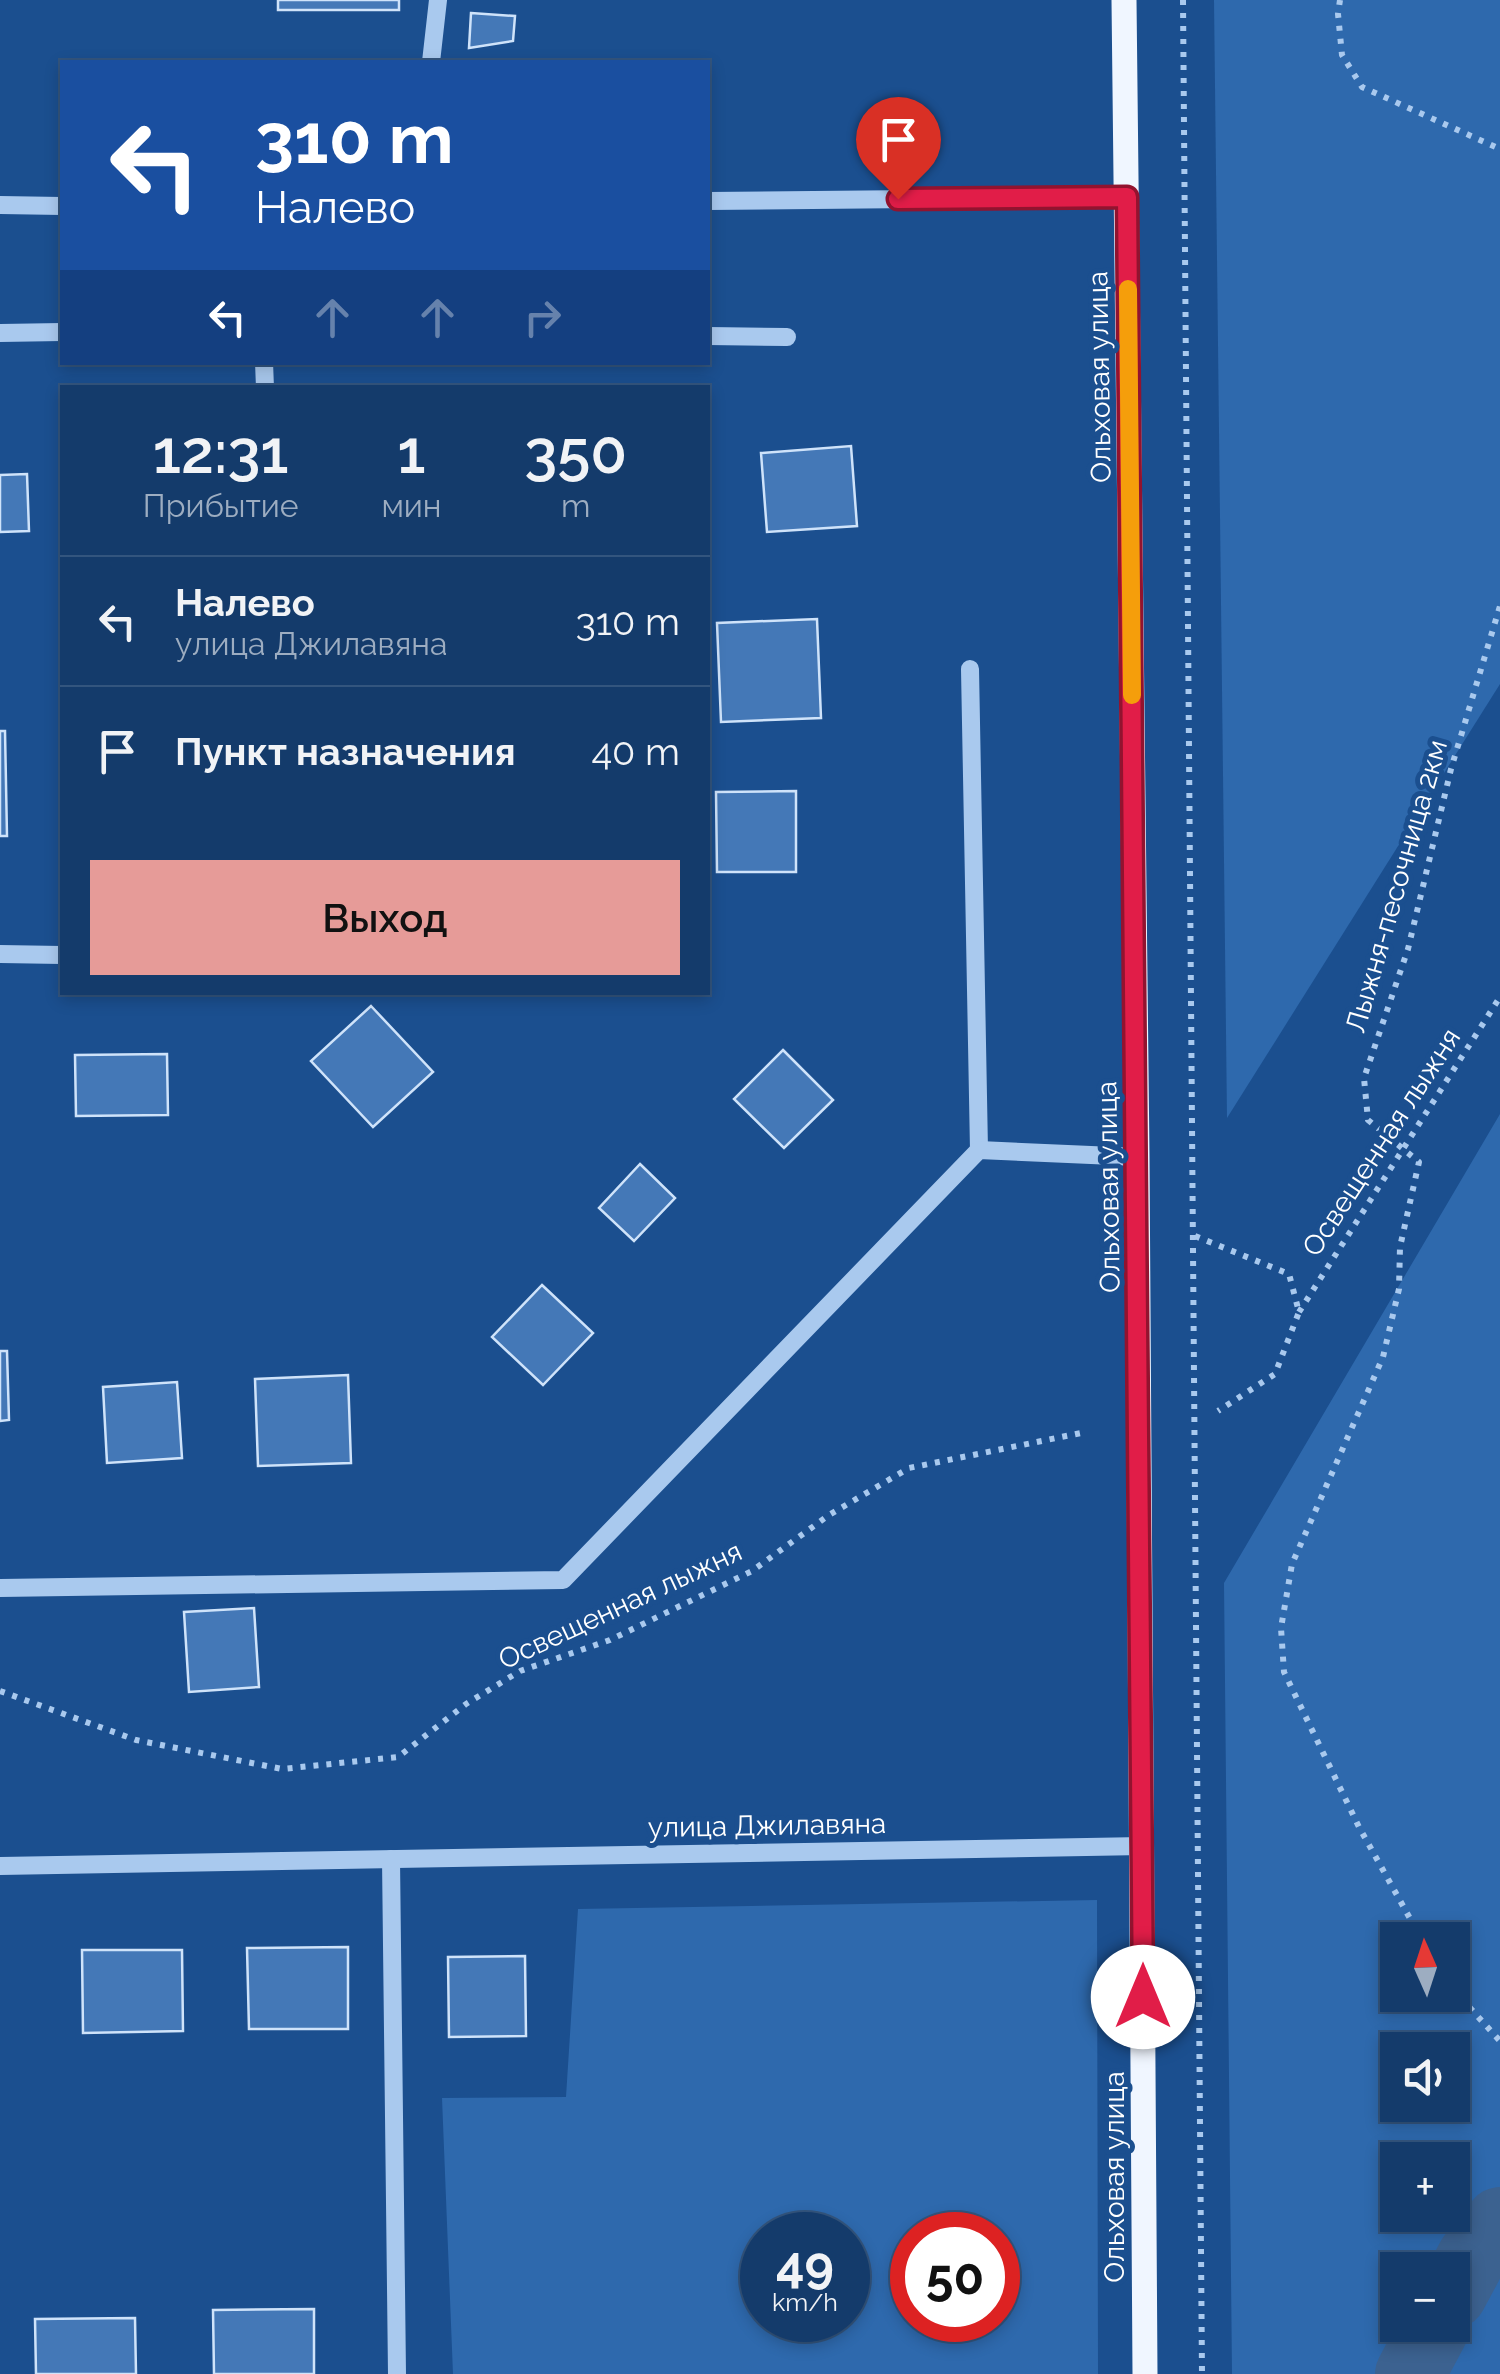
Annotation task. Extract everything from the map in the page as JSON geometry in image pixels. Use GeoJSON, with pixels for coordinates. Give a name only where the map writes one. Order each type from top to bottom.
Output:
{"type":"FeatureCollection","features":[{"type":"Feature","properties":{"kind":"main road","name":"Ольховая улица"},"geometry":{"type":"LineString","coordinates":[[1124,0],[1138,1157],[1144,2374]]}},
{"type":"Feature","properties":{"kind":"street"},"geometry":{"type":"LineString","coordinates":[[431,60],[438,0]]}},
{"type":"Feature","properties":{"kind":"street"},"geometry":{"type":"LineString","coordinates":[[710,201],[1127,197]]}},
{"type":"Feature","properties":{"kind":"street"},"geometry":{"type":"LineString","coordinates":[[0,205],[60,206]]}},
{"type":"Feature","properties":{"kind":"street"},"geometry":{"type":"LineString","coordinates":[[0,333],[60,332]]}},
{"type":"Feature","properties":{"kind":"street"},"geometry":{"type":"LineString","coordinates":[[710,336],[787,337]]}},
{"type":"Feature","properties":{"kind":"street"},"geometry":{"type":"LineString","coordinates":[[0,1588],[563,1580],[979,1150],[970,670]]}},
{"type":"Feature","properties":{"kind":"street"},"geometry":{"type":"LineString","coordinates":[[0,954],[60,955]]}},
{"type":"Feature","properties":{"kind":"street"},"geometry":{"type":"LineString","coordinates":[[979,1150],[1138,1157]]}},
{"type":"Feature","properties":{"kind":"street","name":"улица Джилавяна"},"geometry":{"type":"LineString","coordinates":[[0,1866],[1143,1846]]}},
{"type":"Feature","properties":{"kind":"street"},"geometry":{"type":"LineString","coordinates":[[391,1859],[397,2374]]}},
{"type":"Feature","properties":{"kind":"path"},"geometry":{"type":"LineString","coordinates":[[1183,0],[1202,2374]]}},
{"type":"Feature","properties":{"kind":"path"},"geometry":{"type":"LineString","coordinates":[[1340,0],[1342,55],[1362,87],[1500,148]]}},
{"type":"Feature","properties":{"kind":"path","name":"Лыжня-песочница 2км"},"geometry":{"type":"LineString","coordinates":[[1403,1149],[1368,1120],[1364,1078],[1408,949],[1451,769],[1500,606]]}},
{"type":"Feature","properties":{"kind":"path","name":"Освещенная лыжня"},"geometry":{"type":"LineString","coordinates":[[1218,1410],[1275,1374],[1299,1312],[1500,997]]}},
{"type":"Feature","properties":{"kind":"path"},"geometry":{"type":"LineString","coordinates":[[1403,1149],[1419,1162],[1400,1248],[1399,1289],[1383,1357],[1292,1564],[1281,1628],[1284,1672],[1359,1827],[1412,1922]]}},
{"type":"Feature","properties":{"kind":"path"},"geometry":{"type":"LineString","coordinates":[[1195,1236],[1289,1274],[1299,1312]]}},
{"type":"Feature","properties":{"kind":"path","name":"Освещенная лыжня"},"geometry":{"type":"LineString","coordinates":[[0,1691],[136,1740],[282,1770],[398,1758],[466,1704],[520,1671],[610,1640],[752,1571],[829,1515],[909,1468],[1082,1433]]}},
{"type":"Feature","properties":{"kind":"path"},"geometry":{"type":"LineString","coordinates":[[1470,2008],[1500,2041]]}},
{"type":"Feature","properties":{"kind":"shaded area"},"geometry":{"type":"Polygon","coordinates":[[[1214,0],[1500,0],[1500,684],[1227,1118],[1214,0]]]}},
{"type":"Feature","properties":{"kind":"shaded area"},"geometry":{"type":"Polygon","coordinates":[[[1500,1114],[1500,2374],[1232,2374],[1224,1583],[1500,1114]]]}},
{"type":"Feature","properties":{"kind":"shaded area"},"geometry":{"type":"Polygon","coordinates":[[[1097,1900],[1098,2374],[453,2374],[442,2098],[566,2097],[578,1909],[1097,1900]]]}},
{"type":"Feature","properties":{"kind":"building"},"geometry":{"type":"Polygon","coordinates":[[[278,0],[399,0],[399,10],[278,10],[278,0]]]}},
{"type":"Feature","properties":{"kind":"building"},"geometry":{"type":"Polygon","coordinates":[[[471,13],[515,16],[513,41],[469,48],[471,13]]]}},
{"type":"Feature","properties":{"kind":"building"},"geometry":{"type":"Polygon","coordinates":[[[851,446],[857,526],[767,532],[761,453],[851,446]]]}},
{"type":"Feature","properties":{"kind":"building"},"geometry":{"type":"Polygon","coordinates":[[[27,474],[29,531],[0,532],[0,475],[27,474]]]}},
{"type":"Feature","properties":{"kind":"building"},"geometry":{"type":"Polygon","coordinates":[[[817,619],[821,718],[721,722],[717,623],[817,619]]]}},
{"type":"Feature","properties":{"kind":"building"},"geometry":{"type":"Polygon","coordinates":[[[0,731],[5,731],[7,836],[0,836],[0,731]]]}},
{"type":"Feature","properties":{"kind":"building"},"geometry":{"type":"Polygon","coordinates":[[[796,791],[796,872],[717,872],[716,792],[796,791]]]}},
{"type":"Feature","properties":{"kind":"building"},"geometry":{"type":"Polygon","coordinates":[[[371,1006],[433,1072],[373,1127],[311,1061],[371,1006]]]}},
{"type":"Feature","properties":{"kind":"building"},"geometry":{"type":"Polygon","coordinates":[[[783,1050],[833,1100],[784,1148],[734,1099],[783,1050]]]}},
{"type":"Feature","properties":{"kind":"building"},"geometry":{"type":"Polygon","coordinates":[[[167,1054],[168,1115],[76,1116],[75,1055],[167,1054]]]}},
{"type":"Feature","properties":{"kind":"building"},"geometry":{"type":"Polygon","coordinates":[[[640,1164],[675,1198],[634,1241],[599,1208],[640,1164]]]}},
{"type":"Feature","properties":{"kind":"building"},"geometry":{"type":"Polygon","coordinates":[[[542,1285],[593,1333],[543,1385],[492,1337],[542,1285]]]}},
{"type":"Feature","properties":{"kind":"building"},"geometry":{"type":"Polygon","coordinates":[[[0,1351],[7,1351],[9,1420],[0,1421],[0,1351]]]}},
{"type":"Feature","properties":{"kind":"building"},"geometry":{"type":"Polygon","coordinates":[[[348,1375],[351,1463],[258,1466],[255,1379],[348,1375]]]}},
{"type":"Feature","properties":{"kind":"building"},"geometry":{"type":"Polygon","coordinates":[[[177,1382],[182,1458],[107,1463],[103,1387],[177,1382]]]}},
{"type":"Feature","properties":{"kind":"building"},"geometry":{"type":"Polygon","coordinates":[[[254,1608],[259,1687],[189,1692],[184,1612],[254,1608]]]}},
{"type":"Feature","properties":{"kind":"building"},"geometry":{"type":"Polygon","coordinates":[[[348,1947],[348,2029],[249,2029],[247,1948],[348,1947]]]}},
{"type":"Feature","properties":{"kind":"building"},"geometry":{"type":"Polygon","coordinates":[[[82,1950],[182,1950],[183,2031],[83,2033],[82,1950]]]}},
{"type":"Feature","properties":{"kind":"building"},"geometry":{"type":"Polygon","coordinates":[[[525,1956],[526,2036],[449,2037],[448,1957],[525,1956]]]}},
{"type":"Feature","properties":{"kind":"building"},"geometry":{"type":"Polygon","coordinates":[[[314,2309],[314,2374],[214,2374],[213,2310],[314,2309]]]}},
{"type":"Feature","properties":{"kind":"building"},"geometry":{"type":"Polygon","coordinates":[[[135,2318],[136,2374],[36,2374],[35,2319],[135,2318]]]}},
{"type":"Feature","properties":{"kind":"waterway"},"geometry":{"type":"LineString","coordinates":[[1470,2261],[1500,2222]]}},
{"type":"Feature","properties":{"kind":"waterway"},"geometry":{"type":"LineString","coordinates":[[1410,2374],[1427,2342]]}},
{"type":"Feature","properties":{"kind":"slow traffic"},"geometry":{"type":"LineString","coordinates":[[1128,289],[1132,695]]}},
{"type":"Feature","properties":{"kind":"route"},"geometry":{"type":"LineString","coordinates":[[898,199],[1127,197],[1143,1997]]}}]}
